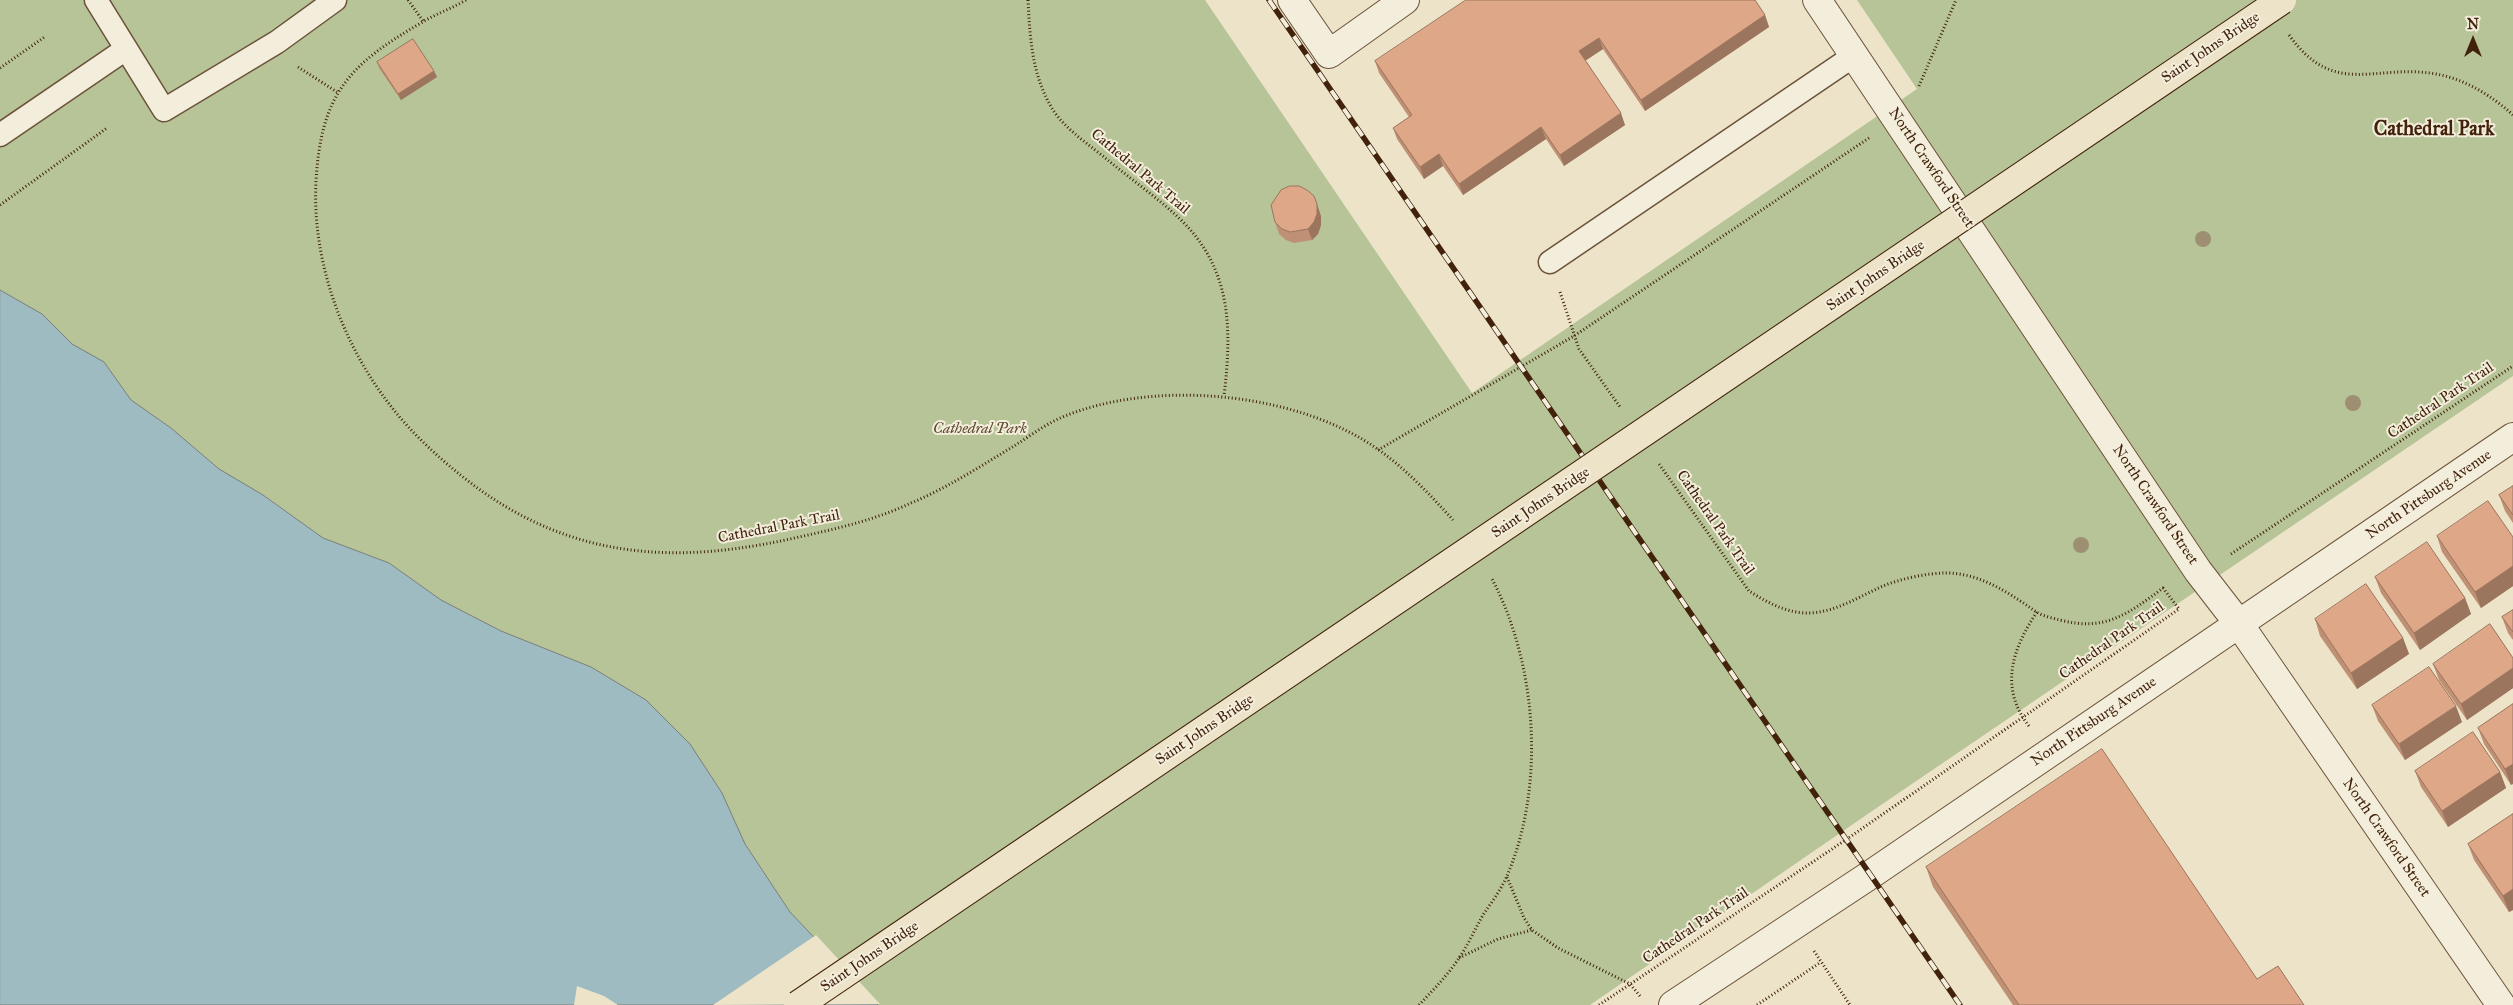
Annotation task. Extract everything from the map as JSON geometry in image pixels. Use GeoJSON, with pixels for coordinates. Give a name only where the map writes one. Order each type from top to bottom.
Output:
{"type":"FeatureCollection","features":[{"type":"Feature","properties":{"kind":"main road","name":"Saint Johns Bridge"},"geometry":{"type":"LineString","coordinates":[[798,1005],[2282,0]]}},
{"type":"Feature","properties":{"kind":"street"},"geometry":{"type":"LineString","coordinates":[[1292,0],[1329,54],[1405,0]]}},
{"type":"Feature","properties":{"kind":"street","name":"North Crawford Street"},"geometry":{"type":"LineString","coordinates":[[1817,0],[2193,563],[2239,624],[2501,1001]]}},
{"type":"Feature","properties":{"kind":"street","name":"North Pittsburg Avenue"},"geometry":{"type":"LineString","coordinates":[[1673,1005],[2049,753],[2513,437]]}},
{"type":"Feature","properties":{"kind":"lane"},"geometry":{"type":"LineString","coordinates":[[96,0],[164,110],[277,42],[335,0]]}},
{"type":"Feature","properties":{"kind":"lane"},"geometry":{"type":"LineString","coordinates":[[0,135],[126,49]]}},
{"type":"Feature","properties":{"kind":"lane"},"geometry":{"type":"LineString","coordinates":[[1550,262],[1855,55]]}},
{"type":"Feature","properties":{"kind":"path"},"geometry":{"type":"LineString","coordinates":[[408,0],[423,22]]}},
{"type":"Feature","properties":{"kind":"path","name":"Cathedral Park Trail"},"geometry":{"type":"LineString","coordinates":[[466,0],[423,22],[364,61],[337,92],[321,138],[316,178],[316,224],[329,283],[352,343],[391,407],[410,429],[461,478],[510,510],[582,541],[612,548],[678,554],[762,545],[823,532],[910,504],[975,470],[1066,416],[1121,402],[1180,396],[1224,396],[1279,407],[1316,418],[1351,433],[1378,450],[1411,475],[1457,526]]}},
{"type":"Feature","properties":{"kind":"path","name":"Cathedral Park Trail"},"geometry":{"type":"LineString","coordinates":[[1028,0],[1034,64],[1039,82],[1054,112],[1088,144],[1180,220],[1204,249],[1216,272],[1223,289],[1229,328],[1224,396]]}},
{"type":"Feature","properties":{"kind":"path"},"geometry":{"type":"LineString","coordinates":[[1920,86],[1956,0]]}},
{"type":"Feature","properties":{"kind":"path"},"geometry":{"type":"LineString","coordinates":[[2284,28],[2299,49],[2319,66],[2333,72],[2354,74],[2414,72],[2437,74],[2475,88],[2513,115]]}},
{"type":"Feature","properties":{"kind":"path"},"geometry":{"type":"LineString","coordinates":[[0,68],[46,36]]}},
{"type":"Feature","properties":{"kind":"path"},"geometry":{"type":"LineString","coordinates":[[277,42],[297,66],[337,92]]}},
{"type":"Feature","properties":{"kind":"path"},"geometry":{"type":"LineString","coordinates":[[0,205],[107,128]]}},
{"type":"Feature","properties":{"kind":"path"},"geometry":{"type":"LineString","coordinates":[[1378,450],[1574,336],[1871,137]]}},
{"type":"Feature","properties":{"kind":"path"},"geometry":{"type":"LineString","coordinates":[[1550,262],[1579,349],[1621,409]]}},
{"type":"Feature","properties":{"kind":"path","name":"Cathedral Park Trail"},"geometry":{"type":"LineString","coordinates":[[2231,554],[2513,366]]}},
{"type":"Feature","properties":{"kind":"path","name":"Cathedral Park Trail"},"geometry":{"type":"LineString","coordinates":[[1599,1005],[1847,839],[2179,609],[2163,588],[2108,622],[2092,625],[2074,623],[2037,612],[2018,598],[1988,582],[1946,573],[1885,586],[1838,607],[1818,612],[1803,613],[1766,602],[1749,591],[1654,456]]}},
{"type":"Feature","properties":{"kind":"path"},"geometry":{"type":"LineString","coordinates":[[1420,1005],[1459,958],[1507,876],[1526,805],[1530,768],[1530,709],[1524,666],[1504,600],[1489,572]]}},
{"type":"Feature","properties":{"kind":"path"},"geometry":{"type":"LineString","coordinates":[[2037,612],[2020,642],[2012,673],[2014,700],[2022,717],[2049,753]]}},
{"type":"Feature","properties":{"kind":"path"},"geometry":{"type":"LineString","coordinates":[[1507,876],[1516,900],[1532,930],[1558,948],[1630,984],[1643,1000]]}},
{"type":"Feature","properties":{"kind":"path"},"geometry":{"type":"LineString","coordinates":[[1797,923],[1850,1005]]}},
{"type":"Feature","properties":{"kind":"path"},"geometry":{"type":"LineString","coordinates":[[1459,958],[1498,939],[1532,930]]}},
{"type":"Feature","properties":{"kind":"path"},"geometry":{"type":"LineString","coordinates":[[1757,1005],[1821,962]]}},
{"type":"Feature","properties":{"kind":"green space","name":"Cathedral Park"},"geometry":{"type":"Polygon","coordinates":[[[0,0],[1205,0],[1472,393],[1917,89],[1857,0],[2513,0],[2513,376],[1590,1005],[878,1005],[790,912],[745,844],[722,793],[690,745],[646,700],[591,667],[501,631],[441,600],[389,563],[323,538],[263,495],[219,470],[171,428],[131,400],[104,362],[72,345],[42,314],[0,290],[0,0]]]}},
{"type":"Feature","properties":{"kind":"water"},"geometry":{"type":"Polygon","coordinates":[[[0,290],[42,314],[72,344],[104,362],[131,400],[171,428],[219,469],[263,495],[323,538],[389,563],[441,600],[501,631],[591,667],[646,700],[690,744],[722,793],[745,844],[790,912],[878,1005],[0,1005],[0,290]]]}},
{"type":"Feature","properties":{"kind":"pier"},"geometry":{"type":"Polygon","coordinates":[[[816,935],[880,1004],[713,1005],[816,935]]]}},
{"type":"Feature","properties":{"kind":"pier"},"geometry":{"type":"Polygon","coordinates":[[[577,986],[604,996],[618,1005],[574,1005],[577,986]]]}},
{"type":"Feature","properties":{"kind":"building"},"geometry":{"type":"Polygon","coordinates":[[[1466,0],[1755,0],[1765,15],[1641,100],[1599,38],[1579,51],[1621,113],[1560,155],[1541,127],[1459,184],[1439,154],[1420,167],[1393,128],[1412,115],[1375,61],[1466,0]]]}},
{"type":"Feature","properties":{"kind":"building"},"geometry":{"type":"Polygon","coordinates":[[[413,39],[434,71],[398,94],[377,62],[413,39]]]}},
{"type":"Feature","properties":{"kind":"building"},"geometry":{"type":"Polygon","coordinates":[[[1290,186],[1299,186],[1314,196],[1317,204],[1317,214],[1314,222],[1308,229],[1290,232],[1282,229],[1275,222],[1271,205],[1281,190],[1290,186]]]}},
{"type":"Feature","properties":{"kind":"building"},"geometry":{"type":"Polygon","coordinates":[[[2513,486],[2513,515],[2499,495],[2513,486]]]}},
{"type":"Feature","properties":{"kind":"building"},"geometry":{"type":"Polygon","coordinates":[[[2488,501],[2513,537],[2513,566],[2475,592],[2437,536],[2488,501]]]}},
{"type":"Feature","properties":{"kind":"building"},"geometry":{"type":"Polygon","coordinates":[[[2427,542],[2465,598],[2414,633],[2375,577],[2427,542]]]}},
{"type":"Feature","properties":{"kind":"building"},"geometry":{"type":"Polygon","coordinates":[[[2366,584],[2403,638],[2351,673],[2315,619],[2366,584]]]}},
{"type":"Feature","properties":{"kind":"building"},"geometry":{"type":"Polygon","coordinates":[[[2513,610],[2513,632],[2502,617],[2513,610]]]}},
{"type":"Feature","properties":{"kind":"building"},"geometry":{"type":"Polygon","coordinates":[[[2490,624],[2513,658],[2513,668],[2461,704],[2433,664],[2490,624]]]}},
{"type":"Feature","properties":{"kind":"building"},"geometry":{"type":"Polygon","coordinates":[[[2429,667],[2456,706],[2399,744],[2372,705],[2429,667]]]}},
{"type":"Feature","properties":{"kind":"building"},"geometry":{"type":"Polygon","coordinates":[[[2513,704],[2513,764],[2505,769],[2478,728],[2513,704]]]}},
{"type":"Feature","properties":{"kind":"building"},"geometry":{"type":"Polygon","coordinates":[[[2473,732],[2500,772],[2442,811],[2415,771],[2473,732]]]}},
{"type":"Feature","properties":{"kind":"building"},"geometry":{"type":"Polygon","coordinates":[[[2102,749],[2257,979],[2278,966],[2304,1005],[2019,1005],[1926,867],[2102,749]]]}},
{"type":"Feature","properties":{"kind":"building"},"geometry":{"type":"Polygon","coordinates":[[[2513,814],[2513,889],[2503,896],[2468,844],[2513,814]]]}},
{"type":"Feature","properties":{"kind":"railway"},"geometry":{"type":"LineString","coordinates":[[1269,0],[1960,1005]]}},
{"type":"Feature","properties":{"kind":"district","name":"Cathedral Park"},"geometry":{"type":"Point","coordinates":[2434,130]}}]}
